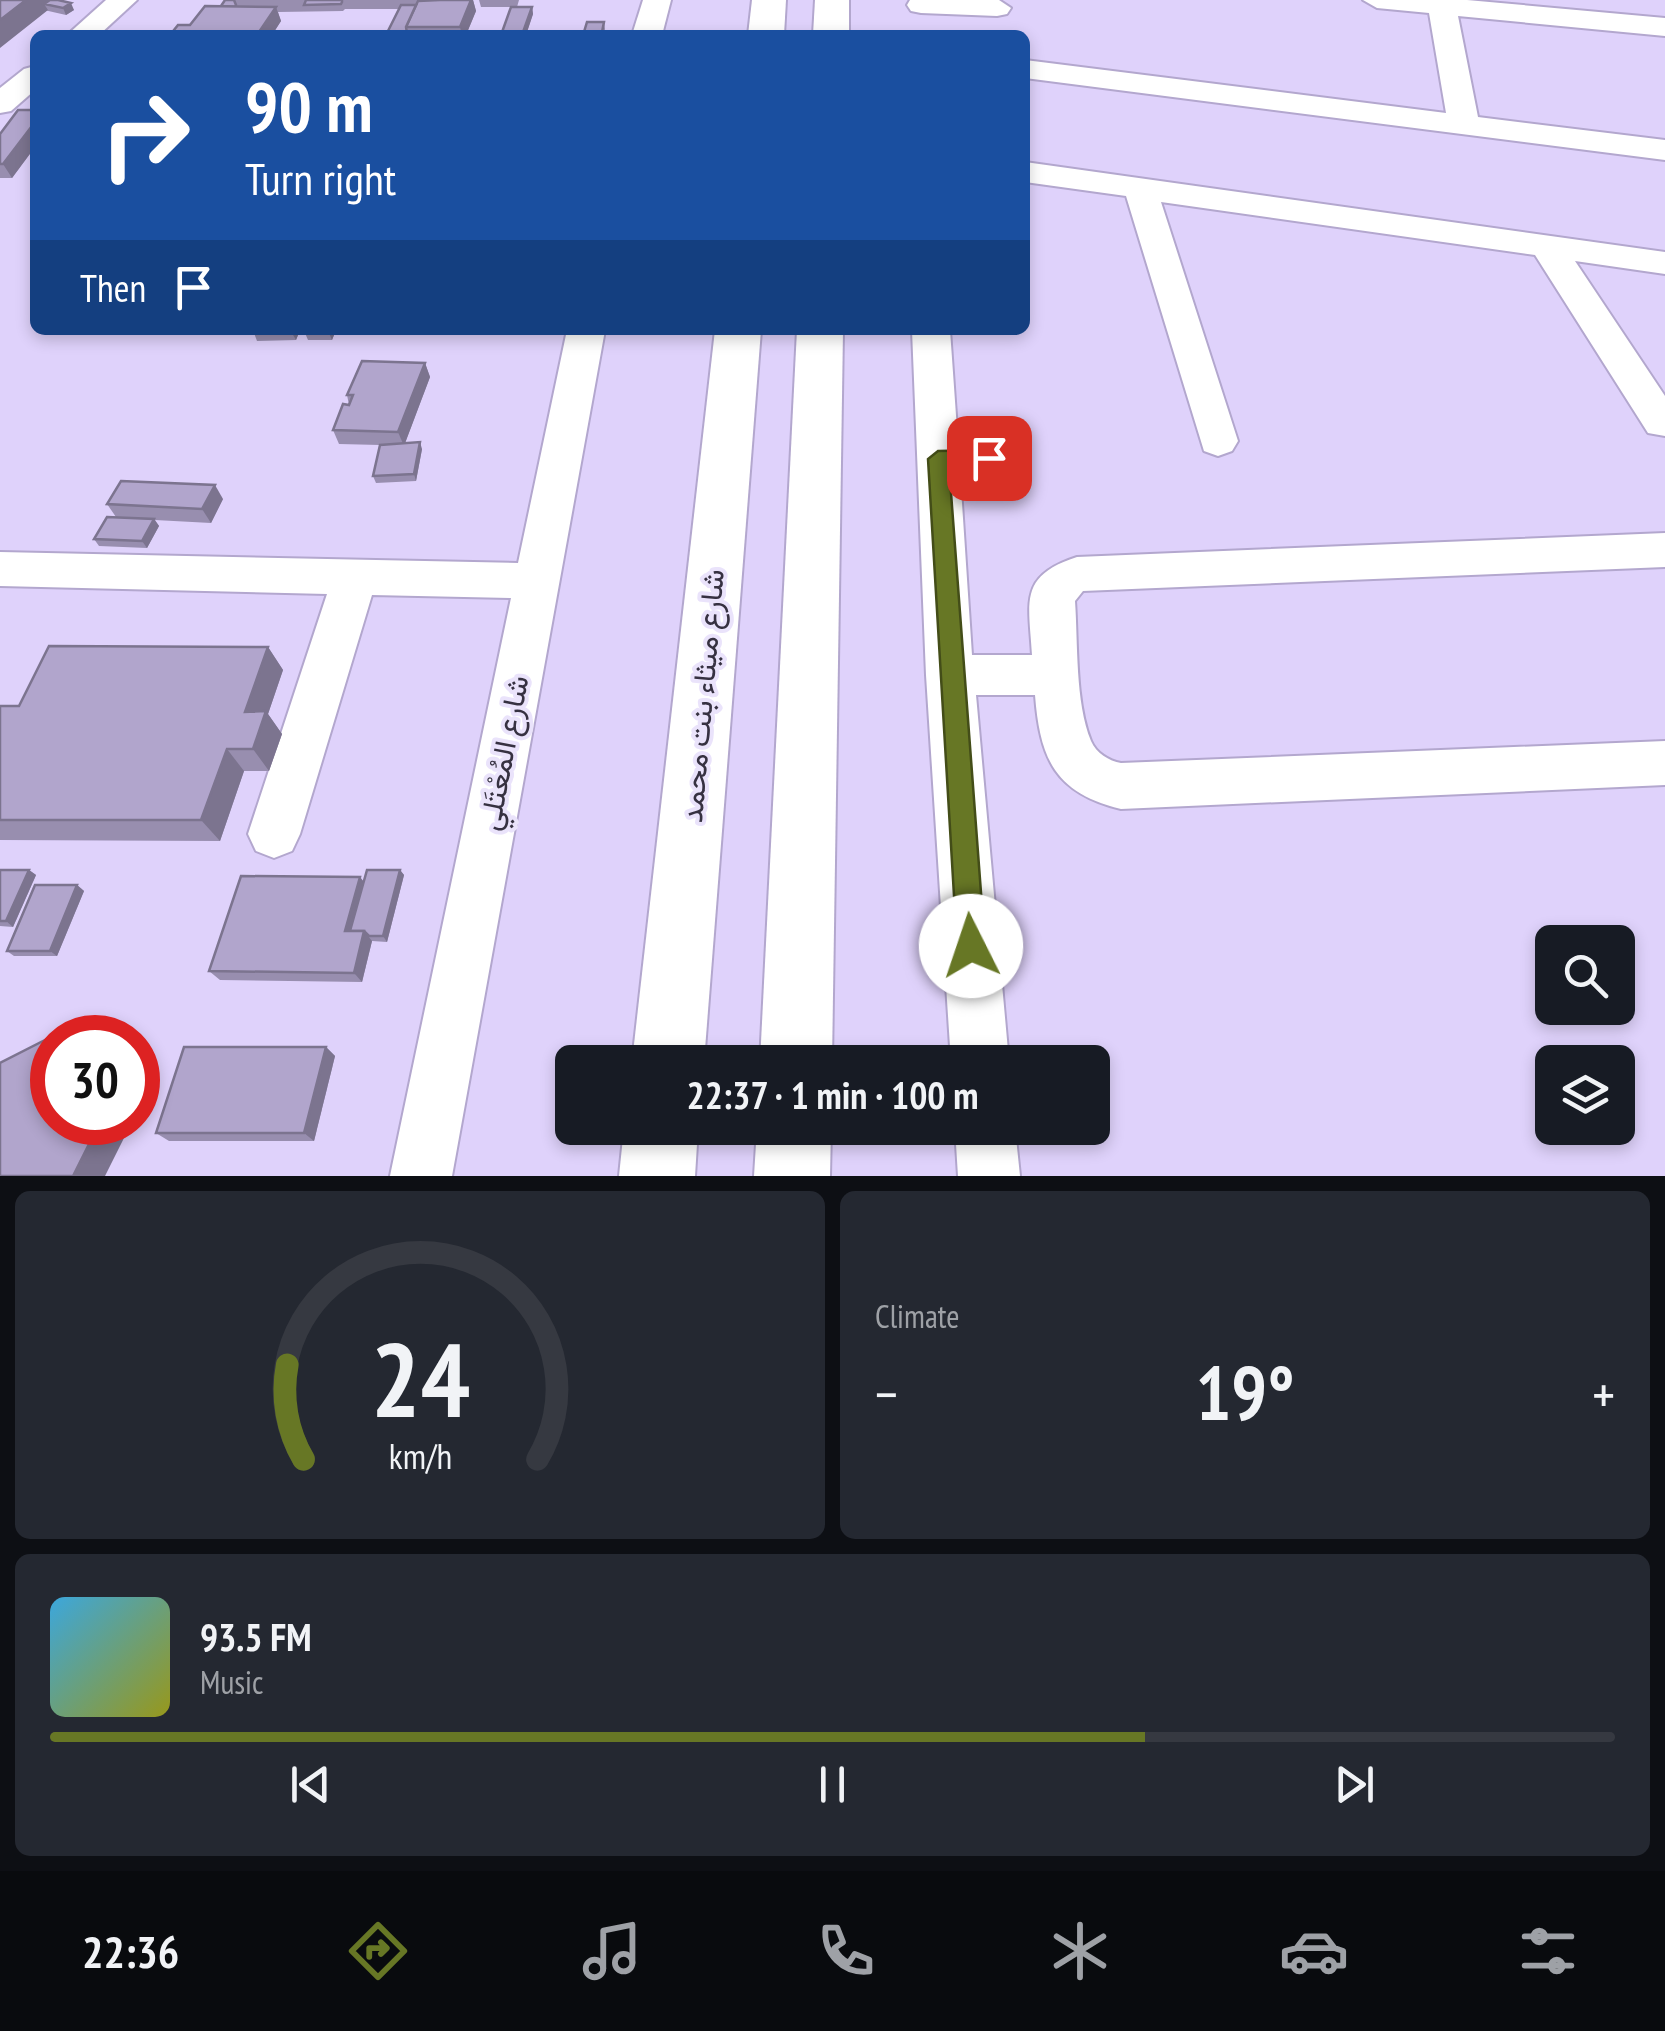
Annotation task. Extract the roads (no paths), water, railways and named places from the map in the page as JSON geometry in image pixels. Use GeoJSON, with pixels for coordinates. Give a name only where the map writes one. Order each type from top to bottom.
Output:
{"type":"FeatureCollection","features":[{"type":"Feature","properties":{"kind":"main road"},"geometry":{"type":"LineString","coordinates":[[766,30],[769,0]]}},
{"type":"Feature","properties":{"kind":"main road"},"geometry":{"type":"LineString","coordinates":[[831,30],[832,0]]}},
{"type":"Feature","properties":{"kind":"main road","name":"شارع ميثاء بنت محمد"},"geometry":{"type":"LineString","coordinates":[[670,1045],[738,335]]}},
{"type":"Feature","properties":{"kind":"main road"},"geometry":{"type":"LineString","coordinates":[[797,1045],[820,335]]}},
{"type":"Feature","properties":{"kind":"main road"},"geometry":{"type":"LineString","coordinates":[[657,1176],[660,1145]]}},
{"type":"Feature","properties":{"kind":"main road"},"geometry":{"type":"LineString","coordinates":[[792,1176],[793,1145]]}},
{"type":"Feature","properties":{"kind":"street"},"geometry":{"type":"LineString","coordinates":[[88,30],[123,0]]}},
{"type":"Feature","properties":{"kind":"street"},"geometry":{"type":"LineString","coordinates":[[648,30],[656,0]]}},
{"type":"Feature","properties":{"kind":"street"},"geometry":{"type":"LineString","coordinates":[[1377,0],[1665,26]]}},
{"type":"Feature","properties":{"kind":"street"},"geometry":{"type":"LineString","coordinates":[[1442,6],[1464,124]]}},
{"type":"Feature","properties":{"kind":"street"},"geometry":{"type":"LineString","coordinates":[[921,13],[995,15]]}},
{"type":"Feature","properties":{"kind":"street"},"geometry":{"type":"LineString","coordinates":[[1030,70],[1665,150]]}},
{"type":"Feature","properties":{"kind":"street"},"geometry":{"type":"LineString","coordinates":[[0,104],[30,78]]}},
{"type":"Feature","properties":{"kind":"street"},"geometry":{"type":"LineString","coordinates":[[1421,88],[1458,92]]}},
{"type":"Feature","properties":{"kind":"street"},"geometry":{"type":"LineString","coordinates":[[1031,176],[1665,263]]}},
{"type":"Feature","properties":{"kind":"street"},"geometry":{"type":"LineString","coordinates":[[1141,191],[1218,441]]}},
{"type":"Feature","properties":{"kind":"street"},"geometry":{"type":"LineString","coordinates":[[1547,246],[1662,422]]}},
{"type":"Feature","properties":{"kind":"street","name":"شارع المُعْتَلي"},"geometry":{"type":"LineString","coordinates":[[421,1176],[585,335]]}},
{"type":"Feature","properties":{"kind":"street"},"geometry":{"type":"LineString","coordinates":[[931,335],[949,664],[979,1045]]}},
{"type":"Feature","properties":{"kind":"street"},"geometry":{"type":"LineString","coordinates":[[938,459],[989,458]]}},
{"type":"Feature","properties":{"kind":"street"},"geometry":{"type":"LineString","coordinates":[[1665,550],[1077,574],[1066,577],[1052,593],[1070,754],[1092,776],[1121,786],[1665,763]]}},
{"type":"Feature","properties":{"kind":"street"},"geometry":{"type":"LineString","coordinates":[[0,570],[538,581]]}},
{"type":"Feature","properties":{"kind":"street"},"geometry":{"type":"LineString","coordinates":[[274,834],[355,577]]}},
{"type":"Feature","properties":{"kind":"street"},"geometry":{"type":"LineString","coordinates":[[949,664],[1058,664]]}},
{"type":"Feature","properties":{"kind":"street"},"geometry":{"type":"LineString","coordinates":[[986,1145],[989,1176]]}}]}
